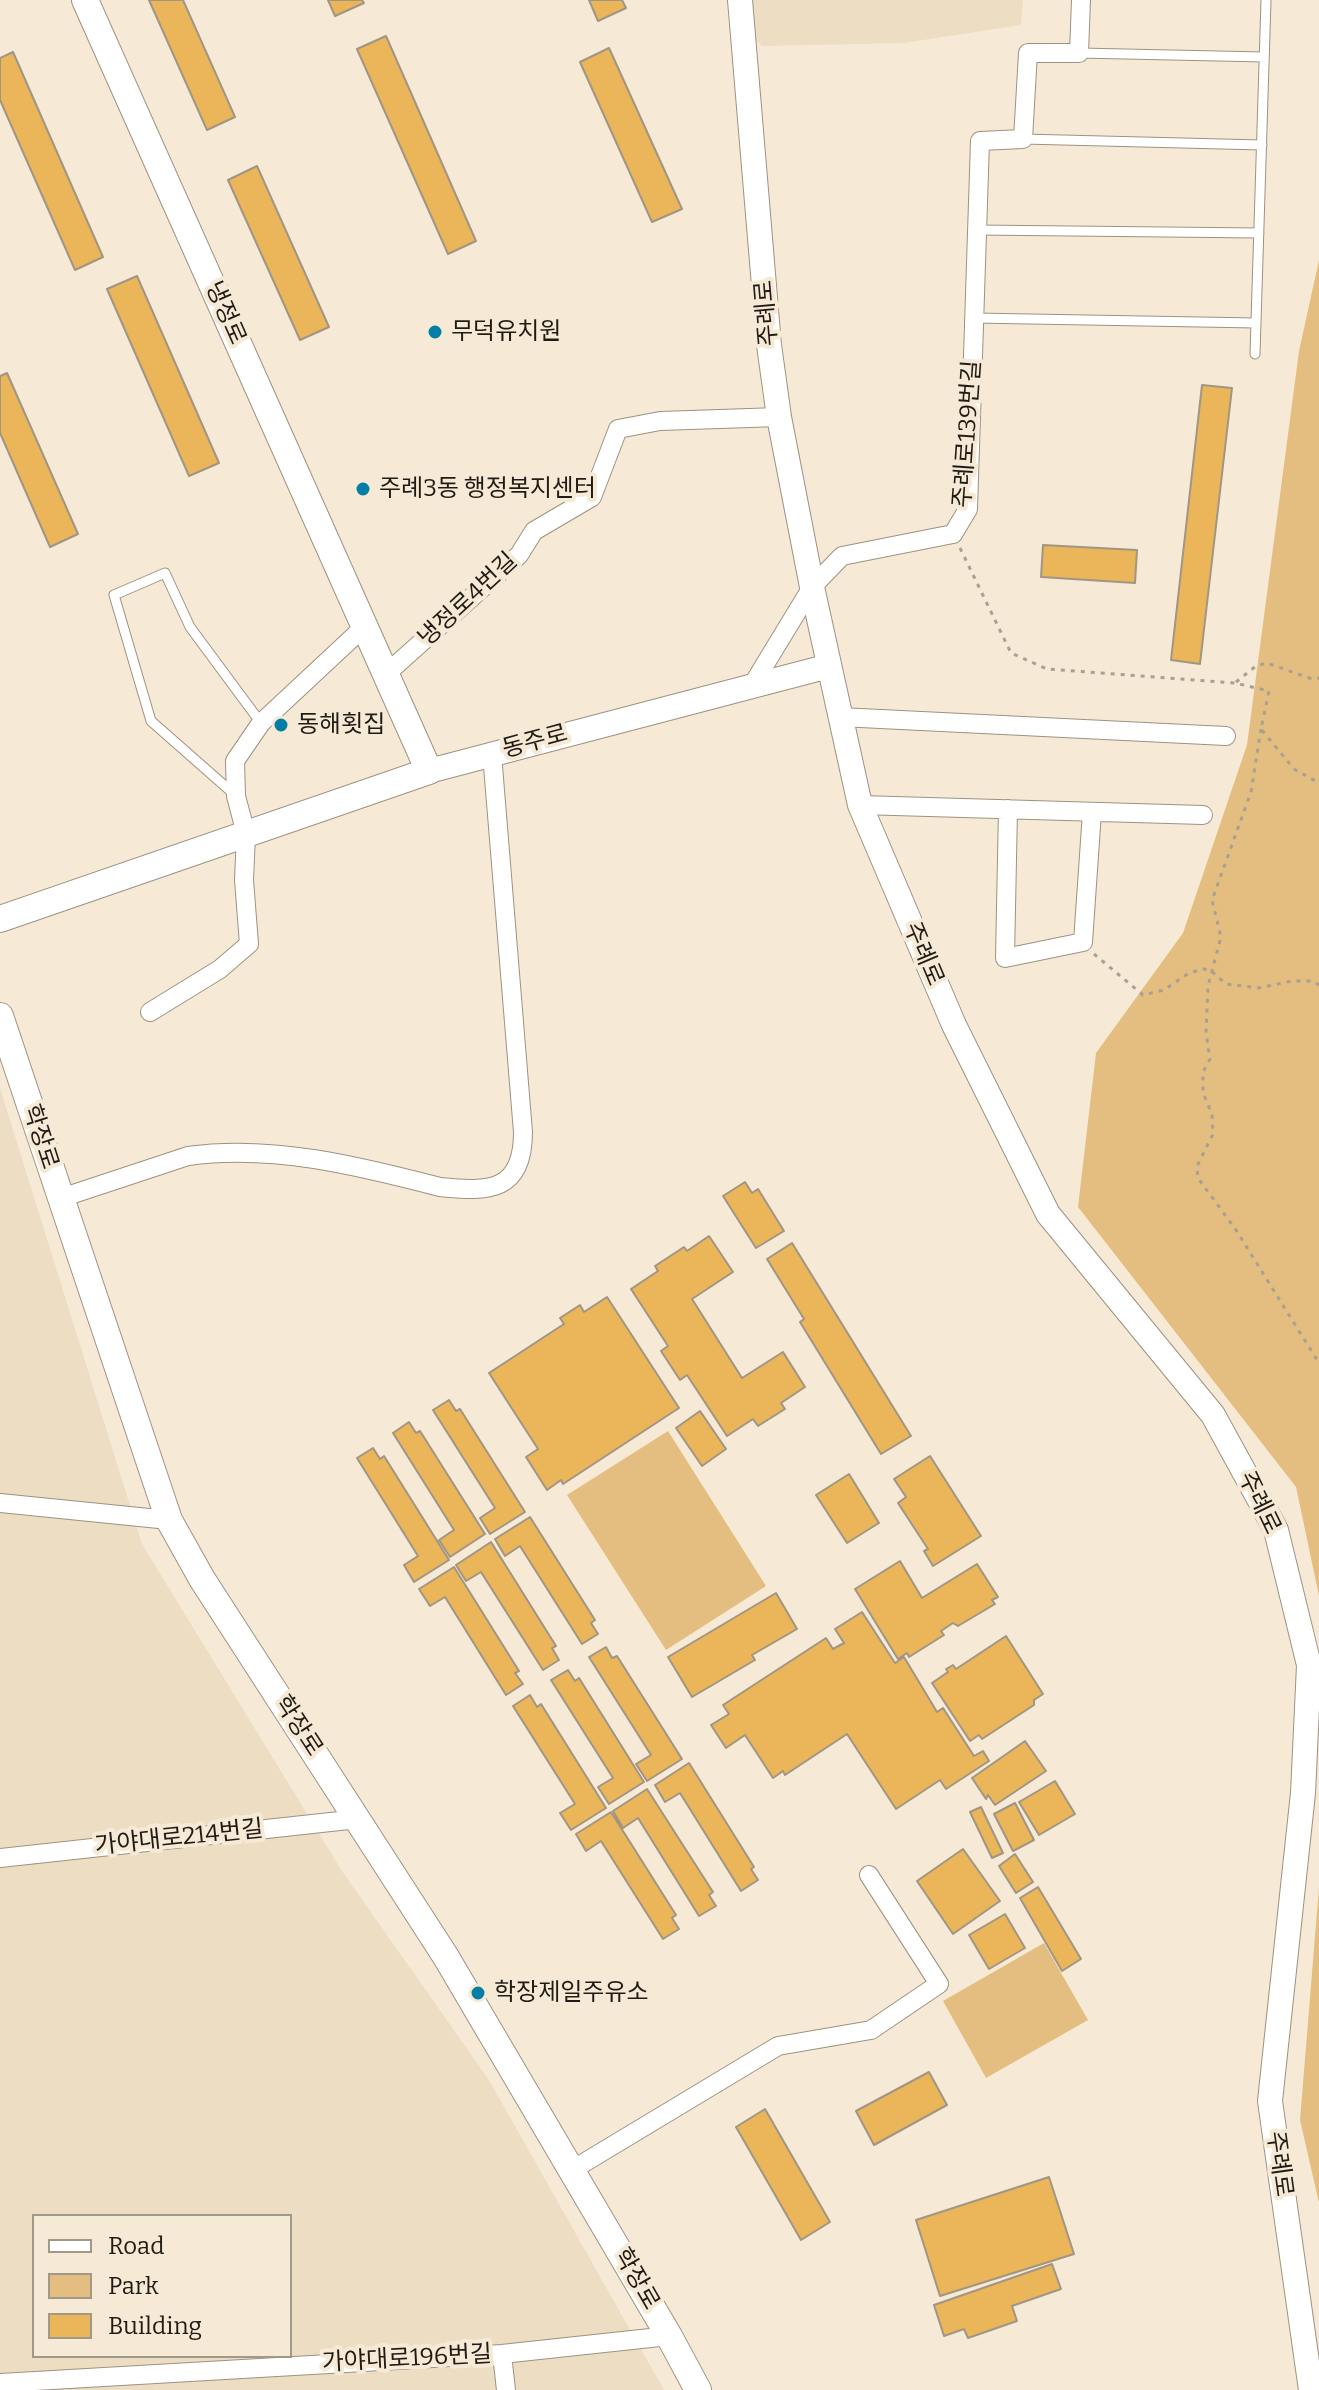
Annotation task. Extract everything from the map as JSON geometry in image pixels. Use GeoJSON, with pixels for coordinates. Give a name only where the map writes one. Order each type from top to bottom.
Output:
{"type":"FeatureCollection","features":[{"type":"Feature","properties":{"kind":"main road","name":"냉정로"},"geometry":{"type":"LineString","coordinates":[[85,0],[429,771]]}},
{"type":"Feature","properties":{"kind":"main road","name":"동주로"},"geometry":{"type":"LineString","coordinates":[[0,919],[429,771]]}},
{"type":"Feature","properties":{"kind":"main road","name":"학장로"},"geometry":{"type":"LineString","coordinates":[[0,1016],[169,1520],[202,1579],[446,1957],[698,2390]]}},
{"type":"Feature","properties":{"kind":"street","name":"주례로"},"geometry":{"type":"LineString","coordinates":[[740,0],[769,345],[779,417],[812,587],[860,805],[954,1025],[1048,1214],[1213,1415],[1276,1530],[1309,1665],[1303,1793],[1270,2101],[1311,2390]]}},
{"type":"Feature","properties":{"kind":"street"},"geometry":{"type":"LineString","coordinates":[[1023,139],[1028,53],[1079,53],[1081,0]]}},
{"type":"Feature","properties":{"kind":"street","name":"주례로139번길"},"geometry":{"type":"LineString","coordinates":[[753,684],[812,587],[842,556],[953,534],[968,509],[980,141],[1023,139]]}},
{"type":"Feature","properties":{"kind":"street","name":"냉정로4번길"},"geometry":{"type":"LineString","coordinates":[[386,674],[519,555],[534,531],[592,497],[618,429],[660,421],[779,417]]}},
{"type":"Feature","properties":{"kind":"street"},"geometry":{"type":"LineString","coordinates":[[150,1012],[220,969],[249,944],[244,880],[246,834],[236,796],[235,761],[261,723],[365,626]]}},
{"type":"Feature","properties":{"kind":"street","name":"동주로"},"geometry":{"type":"LineString","coordinates":[[429,771],[829,666]]}},
{"type":"Feature","properties":{"kind":"street"},"geometry":{"type":"LineString","coordinates":[[840,717],[1226,736]]}},
{"type":"Feature","properties":{"kind":"street"},"geometry":{"type":"LineString","coordinates":[[61,1198],[188,1156],[203,1154],[292,1155],[464,1190],[485,1190],[511,1175],[519,1162],[523,1132],[492,754]]}},
{"type":"Feature","properties":{"kind":"street"},"geometry":{"type":"LineString","coordinates":[[860,805],[1203,815]]}},
{"type":"Feature","properties":{"kind":"street"},"geometry":{"type":"LineString","coordinates":[[1008,809],[1005,958],[1083,942],[1092,812]]}},
{"type":"Feature","properties":{"kind":"street"},"geometry":{"type":"LineString","coordinates":[[0,1503],[169,1520]]}},
{"type":"Feature","properties":{"kind":"street","name":"가야대로214번길"},"geometry":{"type":"LineString","coordinates":[[0,1858],[358,1819]]}},
{"type":"Feature","properties":{"kind":"street"},"geometry":{"type":"LineString","coordinates":[[572,2170],[778,2046],[871,2030],[939,1984],[869,1875]]}},
{"type":"Feature","properties":{"kind":"street","name":"가야대로196번길"},"geometry":{"type":"LineString","coordinates":[[0,2383],[502,2354],[669,2336]]}},
{"type":"Feature","properties":{"kind":"street"},"geometry":{"type":"LineString","coordinates":[[502,2354],[506,2390]]}},
{"type":"Feature","properties":{"kind":"lane"},"geometry":{"type":"LineString","coordinates":[[1255,354],[1266,0]]}},
{"type":"Feature","properties":{"kind":"lane"},"geometry":{"type":"LineString","coordinates":[[1079,53],[1264,57]]}},
{"type":"Feature","properties":{"kind":"lane","name":"주례로139번길"},"geometry":{"type":"LineString","coordinates":[[1023,139],[1262,145]]}},
{"type":"Feature","properties":{"kind":"lane"},"geometry":{"type":"LineString","coordinates":[[977,230],[1259,233]]}},
{"type":"Feature","properties":{"kind":"lane"},"geometry":{"type":"LineString","coordinates":[[974,318],[1256,323]]}},
{"type":"Feature","properties":{"kind":"lane"},"geometry":{"type":"LineString","coordinates":[[236,796],[151,721],[114,595],[165,573],[190,627],[261,723]]}},
{"type":"Feature","properties":{"kind":"path"},"geometry":{"type":"LineString","coordinates":[[953,534],[1011,653],[1047,669],[1235,683],[1269,691],[1251,792],[1212,900],[1221,937],[1210,970],[1206,1033],[1210,1059],[1203,1072],[1203,1093],[1212,1114],[1213,1134],[1197,1166],[1198,1178],[1236,1230],[1319,1363]]}},
{"type":"Feature","properties":{"kind":"path"},"geometry":{"type":"LineString","coordinates":[[1235,683],[1256,666],[1267,663],[1312,679],[1319,678]]}},
{"type":"Feature","properties":{"kind":"path"},"geometry":{"type":"LineString","coordinates":[[1261,729],[1294,769],[1319,783]]}},
{"type":"Feature","properties":{"kind":"path"},"geometry":{"type":"LineString","coordinates":[[1083,942],[1106,966],[1143,995],[1164,990],[1189,973],[1210,970],[1226,984],[1259,988],[1292,981],[1313,981],[1319,985]]}},
{"type":"Feature","properties":{"kind":"shaded area"},"geometry":{"type":"Polygon","coordinates":[[[744,0],[1023,0],[1021,25],[904,43],[762,46],[747,33],[744,0]]]}},
{"type":"Feature","properties":{"kind":"shaded area"},"geometry":{"type":"Polygon","coordinates":[[[0,1088],[142,1544],[342,1871],[489,2080],[664,2390],[0,2390],[0,1088]]]}},
{"type":"Feature","properties":{"kind":"green space"},"geometry":{"type":"Polygon","coordinates":[[[1319,260],[1319,1596],[1296,1487],[1078,1207],[1096,1053],[1183,933],[1247,745],[1299,351],[1319,260]]]}},
{"type":"Feature","properties":{"kind":"green space"},"geometry":{"type":"Polygon","coordinates":[[[668,1431],[766,1586],[666,1650],[567,1495],[668,1431]]]}},
{"type":"Feature","properties":{"kind":"green space"},"geometry":{"type":"Polygon","coordinates":[[[1319,1887],[1319,2203],[1300,2120],[1319,1887]]]}},
{"type":"Feature","properties":{"kind":"green space"},"geometry":{"type":"Polygon","coordinates":[[[1044,1943],[1088,2020],[986,2078],[943,2001],[1044,1943]]]}},
{"type":"Feature","properties":{"kind":"building"},"geometry":{"type":"Polygon","coordinates":[[[149,0],[183,0],[235,117],[207,130],[149,0]]]}},
{"type":"Feature","properties":{"kind":"building"},"geometry":{"type":"Polygon","coordinates":[[[328,0],[362,0],[364,3],[335,16],[328,0]]]}},
{"type":"Feature","properties":{"kind":"building"},"geometry":{"type":"Polygon","coordinates":[[[589,0],[622,0],[626,8],[598,21],[589,0]]]}},
{"type":"Feature","properties":{"kind":"building"},"geometry":{"type":"Polygon","coordinates":[[[386,36],[476,241],[448,254],[357,49],[386,36]]]}},
{"type":"Feature","properties":{"kind":"building"},"geometry":{"type":"Polygon","coordinates":[[[609,48],[682,209],[652,222],[580,62],[609,48]]]}},
{"type":"Feature","properties":{"kind":"building"},"geometry":{"type":"Polygon","coordinates":[[[13,52],[103,257],[75,270],[0,100],[0,58],[13,52]]]}},
{"type":"Feature","properties":{"kind":"building"},"geometry":{"type":"Polygon","coordinates":[[[257,166],[329,327],[300,340],[228,180],[257,166]]]}},
{"type":"Feature","properties":{"kind":"building"},"geometry":{"type":"Polygon","coordinates":[[[137,276],[219,463],[189,476],[107,289],[137,276]]]}},
{"type":"Feature","properties":{"kind":"building"},"geometry":{"type":"Polygon","coordinates":[[[7,373],[78,534],[50,547],[0,433],[0,376],[7,373]]]}},
{"type":"Feature","properties":{"kind":"building"},"geometry":{"type":"Polygon","coordinates":[[[1202,385],[1232,388],[1200,664],[1171,660],[1202,385]]]}},
{"type":"Feature","properties":{"kind":"building"},"geometry":{"type":"Polygon","coordinates":[[[1043,545],[1137,550],[1135,583],[1041,577],[1043,545]]]}},
{"type":"Feature","properties":{"kind":"building"},"geometry":{"type":"Polygon","coordinates":[[[745,1182],[752,1193],[758,1189],[784,1231],[756,1248],[723,1196],[745,1182]]]}},
{"type":"Feature","properties":{"kind":"building"},"geometry":{"type":"Polygon","coordinates":[[[709,1236],[733,1272],[692,1299],[742,1378],[783,1352],[805,1387],[781,1403],[785,1409],[758,1426],[753,1419],[727,1436],[687,1375],[680,1380],[661,1351],[668,1346],[631,1289],[658,1271],[655,1266],[684,1247],[687,1251],[709,1236]]]}},
{"type":"Feature","properties":{"kind":"building"},"geometry":{"type":"Polygon","coordinates":[[[792,1243],[911,1436],[881,1454],[800,1322],[804,1319],[767,1259],[792,1243]]]}},
{"type":"Feature","properties":{"kind":"building"},"geometry":{"type":"Polygon","coordinates":[[[607,1297],[679,1408],[563,1484],[561,1480],[547,1490],[526,1457],[538,1449],[489,1373],[564,1324],[560,1318],[580,1305],[584,1312],[607,1297]]]}},
{"type":"Feature","properties":{"kind":"building"},"geometry":{"type":"Polygon","coordinates":[[[449,1400],[456,1411],[460,1409],[525,1512],[490,1534],[480,1518],[495,1508],[433,1410],[449,1400]]]}},
{"type":"Feature","properties":{"kind":"building"},"geometry":{"type":"Polygon","coordinates":[[[700,1411],[726,1449],[702,1466],[676,1428],[700,1411]]]}},
{"type":"Feature","properties":{"kind":"building"},"geometry":{"type":"Polygon","coordinates":[[[409,1422],[416,1433],[420,1431],[485,1534],[450,1557],[439,1540],[454,1530],[393,1433],[409,1422]]]}},
{"type":"Feature","properties":{"kind":"building"},"geometry":{"type":"Polygon","coordinates":[[[373,1448],[380,1459],[384,1456],[449,1560],[414,1582],[404,1565],[418,1556],[357,1458],[373,1448]]]}},
{"type":"Feature","properties":{"kind":"building"},"geometry":{"type":"Polygon","coordinates":[[[930,1456],[981,1536],[933,1566],[924,1551],[928,1549],[898,1503],[906,1497],[894,1479],[930,1456]]]}},
{"type":"Feature","properties":{"kind":"building"},"geometry":{"type":"Polygon","coordinates":[[[849,1474],[879,1523],[847,1543],[816,1495],[849,1474]]]}},
{"type":"Feature","properties":{"kind":"building"},"geometry":{"type":"Polygon","coordinates":[[[530,1517],[595,1620],[591,1623],[598,1634],[582,1644],[520,1546],[505,1556],[495,1539],[530,1517]]]}},
{"type":"Feature","properties":{"kind":"building"},"geometry":{"type":"Polygon","coordinates":[[[491,1542],[556,1646],[552,1648],[559,1660],[543,1670],[481,1572],[466,1581],[456,1565],[491,1542]]]}},
{"type":"Feature","properties":{"kind":"building"},"geometry":{"type":"Polygon","coordinates":[[[900,1561],[922,1598],[977,1564],[998,1597],[992,1600],[995,1604],[958,1626],[953,1623],[941,1631],[944,1635],[909,1657],[907,1653],[898,1659],[855,1589],[900,1561]]]}},
{"type":"Feature","properties":{"kind":"building"},"geometry":{"type":"Polygon","coordinates":[[[454,1567],[519,1671],[515,1673],[523,1684],[506,1695],[445,1597],[430,1606],[419,1589],[454,1567]]]}},
{"type":"Feature","properties":{"kind":"building"},"geometry":{"type":"Polygon","coordinates":[[[776,1593],[797,1629],[752,1655],[755,1660],[692,1697],[668,1657],[776,1593]]]}},
{"type":"Feature","properties":{"kind":"building"},"geometry":{"type":"Polygon","coordinates":[[[862,1612],[895,1663],[904,1657],[937,1712],[943,1708],[974,1756],[983,1751],[989,1761],[946,1789],[940,1780],[896,1809],[847,1734],[785,1775],[783,1771],[773,1778],[745,1735],[726,1748],[711,1725],[729,1714],[723,1705],[826,1638],[833,1649],[844,1643],[835,1629],[862,1612]]]}},
{"type":"Feature","properties":{"kind":"building"},"geometry":{"type":"Polygon","coordinates":[[[1006,1636],[1043,1694],[1034,1700],[1034,1705],[982,1739],[979,1735],[970,1741],[932,1683],[948,1672],[946,1669],[953,1665],[956,1669],[1006,1636]]]}},
{"type":"Feature","properties":{"kind":"building"},"geometry":{"type":"Polygon","coordinates":[[[606,1647],[612,1658],[617,1656],[682,1759],[647,1781],[636,1764],[651,1755],[589,1657],[606,1647]]]}},
{"type":"Feature","properties":{"kind":"building"},"geometry":{"type":"Polygon","coordinates":[[[568,1670],[575,1681],[579,1678],[644,1782],[609,1804],[598,1787],[613,1778],[551,1680],[568,1670]]]}},
{"type":"Feature","properties":{"kind":"building"},"geometry":{"type":"Polygon","coordinates":[[[530,1695],[537,1707],[541,1704],[606,1808],[571,1830],[560,1813],[575,1804],[513,1706],[530,1695]]]}},
{"type":"Feature","properties":{"kind":"building"},"geometry":{"type":"Polygon","coordinates":[[[1025,1741],[1046,1771],[995,1805],[988,1795],[986,1799],[972,1778],[1025,1741]]]}},
{"type":"Feature","properties":{"kind":"building"},"geometry":{"type":"Polygon","coordinates":[[[689,1763],[754,1867],[751,1869],[758,1880],[741,1891],[680,1793],[665,1802],[655,1785],[689,1763]]]}},
{"type":"Feature","properties":{"kind":"building"},"geometry":{"type":"Polygon","coordinates":[[[1055,1781],[1075,1814],[1039,1835],[1019,1802],[1055,1781]]]}},
{"type":"Feature","properties":{"kind":"building"},"geometry":{"type":"Polygon","coordinates":[[[647,1789],[713,1892],[709,1895],[716,1906],[699,1916],[638,1818],[623,1828],[613,1811],[647,1789]]]}},
{"type":"Feature","properties":{"kind":"building"},"geometry":{"type":"Polygon","coordinates":[[[1015,1803],[1034,1840],[1013,1851],[994,1814],[1015,1803]]]}},
{"type":"Feature","properties":{"kind":"building"},"geometry":{"type":"Polygon","coordinates":[[[981,1807],[1003,1853],[992,1858],[970,1812],[981,1807]]]}},
{"type":"Feature","properties":{"kind":"building"},"geometry":{"type":"Polygon","coordinates":[[[611,1812],[676,1915],[672,1918],[679,1929],[663,1939],[601,1841],[586,1851],[576,1834],[611,1812]]]}},
{"type":"Feature","properties":{"kind":"building"},"geometry":{"type":"Polygon","coordinates":[[[963,1849],[1000,1901],[953,1934],[917,1881],[963,1849]]]}},
{"type":"Feature","properties":{"kind":"building"},"geometry":{"type":"Polygon","coordinates":[[[1015,1854],[1033,1882],[1016,1893],[999,1866],[1015,1854]]]}},
{"type":"Feature","properties":{"kind":"building"},"geometry":{"type":"Polygon","coordinates":[[[1038,1887],[1081,1959],[1062,1971],[1020,1898],[1038,1887]]]}},
{"type":"Feature","properties":{"kind":"building"},"geometry":{"type":"Polygon","coordinates":[[[1005,1914],[1025,1948],[989,1969],[969,1935],[1005,1914]]]}},
{"type":"Feature","properties":{"kind":"building"},"geometry":{"type":"Polygon","coordinates":[[[929,2072],[947,2105],[874,2145],[856,2111],[929,2072]]]}},
{"type":"Feature","properties":{"kind":"building"},"geometry":{"type":"Polygon","coordinates":[[[765,2109],[830,2222],[801,2240],[736,2127],[765,2109]]]}},
{"type":"Feature","properties":{"kind":"building"},"geometry":{"type":"Polygon","coordinates":[[[1049,2177],[1074,2254],[940,2296],[916,2220],[1049,2177]]]}},
{"type":"Feature","properties":{"kind":"building"},"geometry":{"type":"Polygon","coordinates":[[[1052,2264],[1061,2289],[1012,2306],[1017,2321],[968,2338],[964,2329],[944,2336],[934,2305],[1052,2264]]]}},
{"type":"Feature","properties":{"kind":"place","name":"무덕유치원"},"geometry":{"type":"Point","coordinates":[435,332]}},
{"type":"Feature","properties":{"kind":"place","name":"주례3동 행정복지센터"},"geometry":{"type":"Point","coordinates":[363,489]}},
{"type":"Feature","properties":{"kind":"place","name":"동해횟집"},"geometry":{"type":"Point","coordinates":[281,725]}},
{"type":"Feature","properties":{"kind":"place","name":"학장제일주유소"},"geometry":{"type":"Point","coordinates":[478,1993]}}]}
